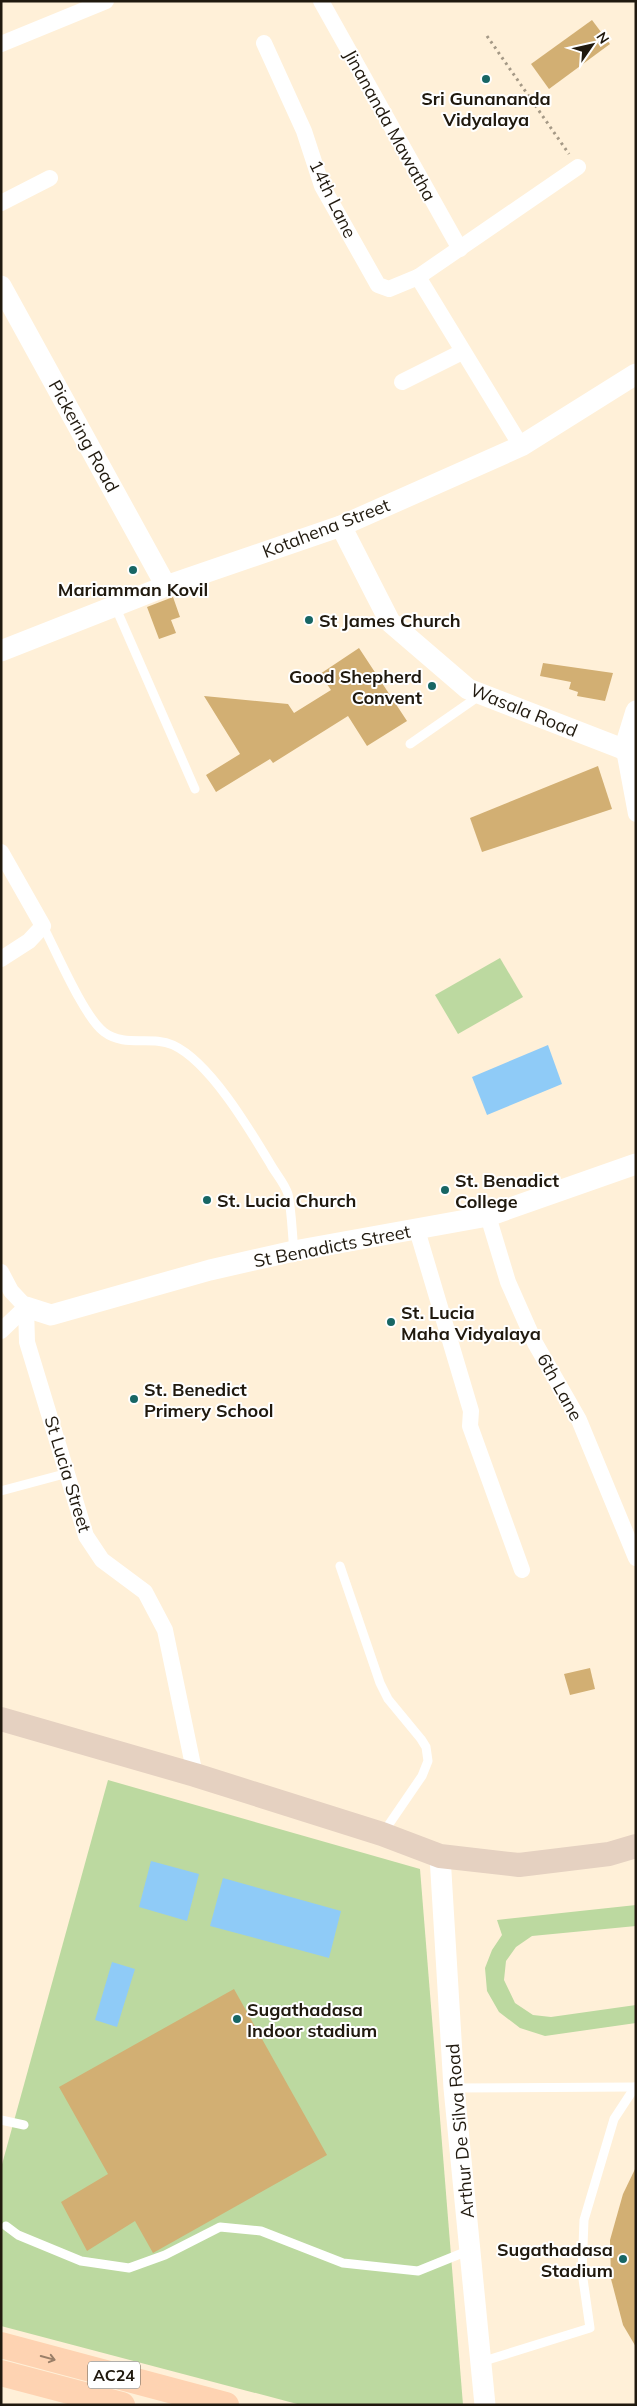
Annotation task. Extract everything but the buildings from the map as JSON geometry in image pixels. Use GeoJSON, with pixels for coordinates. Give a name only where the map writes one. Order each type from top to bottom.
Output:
{"type":"FeatureCollection","features":[{"type":"Feature","properties":{"kind":"main road"},"geometry":{"type":"LineString","coordinates":[[1,1719],[195,1775],[382,1834],[440,1856],[519,1865],[609,1854],[636,1846]]}},
{"type":"Feature","properties":{"kind":"main road","name":"AC24"},"geometry":{"type":"LineString","coordinates":[[1,2345],[214,2404]]}},
{"type":"Feature","properties":{"kind":"main road","name":"AC24"},"geometry":{"type":"LineString","coordinates":[[1,2373],[122,2405]]}},
{"type":"Feature","properties":{"kind":"street"},"geometry":{"type":"LineString","coordinates":[[1,44],[106,1]]}},
{"type":"Feature","properties":{"kind":"street","name":"Jinananda Mawatha"},"geometry":{"type":"LineString","coordinates":[[321,1],[460,249]]}},
{"type":"Feature","properties":{"kind":"street","name":"14th Lane"},"geometry":{"type":"LineString","coordinates":[[264,43],[304,131],[322,186],[378,285],[390,289],[418,277]]}},
{"type":"Feature","properties":{"kind":"street"},"geometry":{"type":"LineString","coordinates":[[521,446],[418,277],[578,167]]}},
{"type":"Feature","properties":{"kind":"street"},"geometry":{"type":"LineString","coordinates":[[1,203],[50,178]]}},
{"type":"Feature","properties":{"kind":"street","name":"Pickering Road"},"geometry":{"type":"LineString","coordinates":[[1,286],[166,586]]}},
{"type":"Feature","properties":{"kind":"street"},"geometry":{"type":"LineString","coordinates":[[402,382],[462,352]]}},
{"type":"Feature","properties":{"kind":"street","name":"Kotahena Street"},"geometry":{"type":"LineString","coordinates":[[1,651],[166,586],[341,526],[521,446],[636,374]]}},
{"type":"Feature","properties":{"kind":"street","name":"Wasala Road"},"geometry":{"type":"LineString","coordinates":[[341,526],[390,622],[468,689],[630,752]]}},
{"type":"Feature","properties":{"kind":"street"},"geometry":{"type":"LineString","coordinates":[[636,711],[630,752],[636,814]]}},
{"type":"Feature","properties":{"kind":"street"},"geometry":{"type":"LineString","coordinates":[[1,852],[43,926],[29,941],[1,959]]}},
{"type":"Feature","properties":{"kind":"street","name":"St Benadicts Street"},"geometry":{"type":"LineString","coordinates":[[26,1307],[51,1315],[210,1270],[294,1251],[488,1216],[636,1164]]}},
{"type":"Feature","properties":{"kind":"street","name":"6th Lane"},"geometry":{"type":"LineString","coordinates":[[488,1216],[508,1282],[535,1343],[579,1420],[636,1558]]}},
{"type":"Feature","properties":{"kind":"street"},"geometry":{"type":"LineString","coordinates":[[417,1230],[471,1411],[470,1426],[522,1570]]}},
{"type":"Feature","properties":{"kind":"street"},"geometry":{"type":"LineString","coordinates":[[1,1272],[11,1291],[26,1307],[1,1331]]}},
{"type":"Feature","properties":{"kind":"street","name":"St Lucia Street"},"geometry":{"type":"LineString","coordinates":[[26,1307],[27,1342],[86,1536],[102,1560],[145,1592],[165,1630],[195,1775]]}},
{"type":"Feature","properties":{"kind":"street","name":"Arthur De Silva Road"},"geometry":{"type":"LineString","coordinates":[[440,1856],[454,2088],[486,2405]]}},
{"type":"Feature","properties":{"kind":"lane"},"geometry":{"type":"LineString","coordinates":[[115,606],[195,789]]}},
{"type":"Feature","properties":{"kind":"lane"},"geometry":{"type":"LineString","coordinates":[[410,744],[481,694]]}},
{"type":"Feature","properties":{"kind":"lane"},"geometry":{"type":"LineString","coordinates":[[43,926],[88,1014],[102,1031],[117,1040],[159,1041],[173,1045],[193,1058],[241,1115],[288,1193],[294,1251]]}},
{"type":"Feature","properties":{"kind":"lane"},"geometry":{"type":"LineString","coordinates":[[1,1491],[68,1473]]}},
{"type":"Feature","properties":{"kind":"lane"},"geometry":{"type":"LineString","coordinates":[[340,1566],[380,1683],[388,1699],[426,1748],[428,1761],[422,1776],[382,1834]]}},
{"type":"Feature","properties":{"kind":"lane"},"geometry":{"type":"LineString","coordinates":[[454,2088],[635,2087]]}},
{"type":"Feature","properties":{"kind":"lane"},"geometry":{"type":"LineString","coordinates":[[481,2362],[590,2328],[582,2272],[584,2220],[614,2119],[635,2087]]}},
{"type":"Feature","properties":{"kind":"lane"},"geometry":{"type":"LineString","coordinates":[[1,2120],[24,2125]]}},
{"type":"Feature","properties":{"kind":"lane"},"geometry":{"type":"LineString","coordinates":[[6,2226],[18,2235],[81,2261],[129,2268],[165,2255],[220,2228],[261,2231],[343,2263],[418,2271],[470,2250]]}},
{"type":"Feature","properties":{"kind":"path"},"geometry":{"type":"LineString","coordinates":[[487,36],[578,167]]}},
{"type":"Feature","properties":{"kind":"green space"},"geometry":{"type":"Polygon","coordinates":[[[500,958],[523,997],[458,1034],[435,995],[500,958]]]}},
{"type":"Feature","properties":{"kind":"green space","name":"Sugathadasa Indoor stadium"},"geometry":{"type":"Polygon","coordinates":[[[108,1780],[420,1869],[463,2405],[301,2405],[1,2326],[1,2168],[108,1780]]]}},
{"type":"Feature","properties":{"kind":"green space"},"geometry":{"type":"Polygon","coordinates":[[[636,1905],[636,1926],[532,1936],[516,1947],[506,1961],[504,1980],[515,2003],[533,2015],[551,2017],[636,2005],[636,2023],[545,2036],[520,2028],[499,2012],[487,1991],[485,1968],[492,1950],[502,1935],[497,1920],[636,1905]]]}},
{"type":"Feature","properties":{"kind":"water"},"geometry":{"type":"Polygon","coordinates":[[[548,1045],[562,1084],[487,1115],[472,1077],[548,1045]]]}},
{"type":"Feature","properties":{"kind":"water"},"geometry":{"type":"Polygon","coordinates":[[[151,1861],[199,1874],[187,1921],[139,1907],[151,1861]]]}},
{"type":"Feature","properties":{"kind":"water"},"geometry":{"type":"Polygon","coordinates":[[[223,1878],[341,1911],[329,1958],[210,1926],[223,1878]]]}},
{"type":"Feature","properties":{"kind":"water"},"geometry":{"type":"Polygon","coordinates":[[[112,1962],[135,1969],[117,2027],[95,2020],[112,1962]]]}},
{"type":"Feature","properties":{"kind":"place","name":"Sri Gunananda Vidyalaya"},"geometry":{"type":"Point","coordinates":[486,79]}},
{"type":"Feature","properties":{"kind":"place","name":"Mariamman Kovil"},"geometry":{"type":"Point","coordinates":[133,570]}},
{"type":"Feature","properties":{"kind":"place","name":"St James Church"},"geometry":{"type":"Point","coordinates":[309,620]}},
{"type":"Feature","properties":{"kind":"place","name":"Good Shepherd Convent"},"geometry":{"type":"Point","coordinates":[432,686]}},
{"type":"Feature","properties":{"kind":"place","name":"St. Benadict College"},"geometry":{"type":"Point","coordinates":[445,1190]}},
{"type":"Feature","properties":{"kind":"place","name":"St. Lucia Church"},"geometry":{"type":"Point","coordinates":[207,1200]}},
{"type":"Feature","properties":{"kind":"place","name":"St. Lucia Maha Vidyalaya"},"geometry":{"type":"Point","coordinates":[391,1322]}},
{"type":"Feature","properties":{"kind":"place","name":"St. Benedict Primery School"},"geometry":{"type":"Point","coordinates":[134,1399]}},
{"type":"Feature","properties":{"kind":"place","name":"Sugathadasa Indoor stadium"},"geometry":{"type":"Point","coordinates":[237,2019]}},
{"type":"Feature","properties":{"kind":"place","name":"Sugathadasa Stadium"},"geometry":{"type":"Point","coordinates":[623,2259]}}]}
